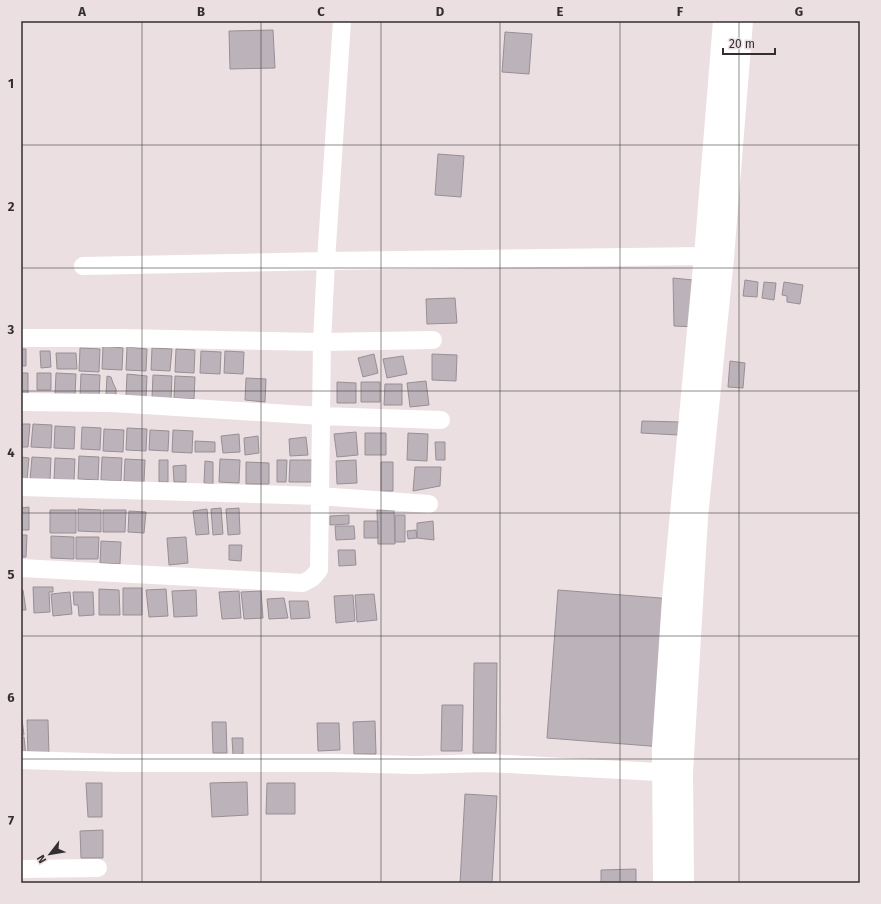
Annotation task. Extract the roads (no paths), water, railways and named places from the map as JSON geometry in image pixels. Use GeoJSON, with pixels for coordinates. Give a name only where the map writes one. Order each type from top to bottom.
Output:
{"type":"FeatureCollection","features":[{"type":"Feature","properties":{"kind":"street"},"geometry":{"type":"LineString","coordinates":[[21,568],[304,583],[312,578],[319,570],[322,342],[342,21]]}},
{"type":"Feature","properties":{"kind":"street"},"geometry":{"type":"LineString","coordinates":[[714,257],[724,21]]}},
{"type":"Feature","properties":{"kind":"street"},"geometry":{"type":"LineString","coordinates":[[683,883],[672,773],[663,740],[689,516],[714,257],[742,21]]}},
{"type":"Feature","properties":{"kind":"street"},"geometry":{"type":"LineString","coordinates":[[83,266],[326,261],[714,257]]}},
{"type":"Feature","properties":{"kind":"street"},"geometry":{"type":"LineString","coordinates":[[21,338],[122,338],[322,342],[433,340]]}},
{"type":"Feature","properties":{"kind":"street"},"geometry":{"type":"LineString","coordinates":[[21,402],[112,403],[321,416],[441,420]]}},
{"type":"Feature","properties":{"kind":"street"},"geometry":{"type":"LineString","coordinates":[[21,487],[319,496],[429,504]]}},
{"type":"Feature","properties":{"kind":"street"},"geometry":{"type":"LineString","coordinates":[[21,760],[121,763],[334,763],[415,765],[488,763],[672,773]]}},
{"type":"Feature","properties":{"kind":"street"},"geometry":{"type":"LineString","coordinates":[[664,883],[672,773]]}},
{"type":"Feature","properties":{"kind":"street"},"geometry":{"type":"LineString","coordinates":[[21,870],[98,868]]}}]}
